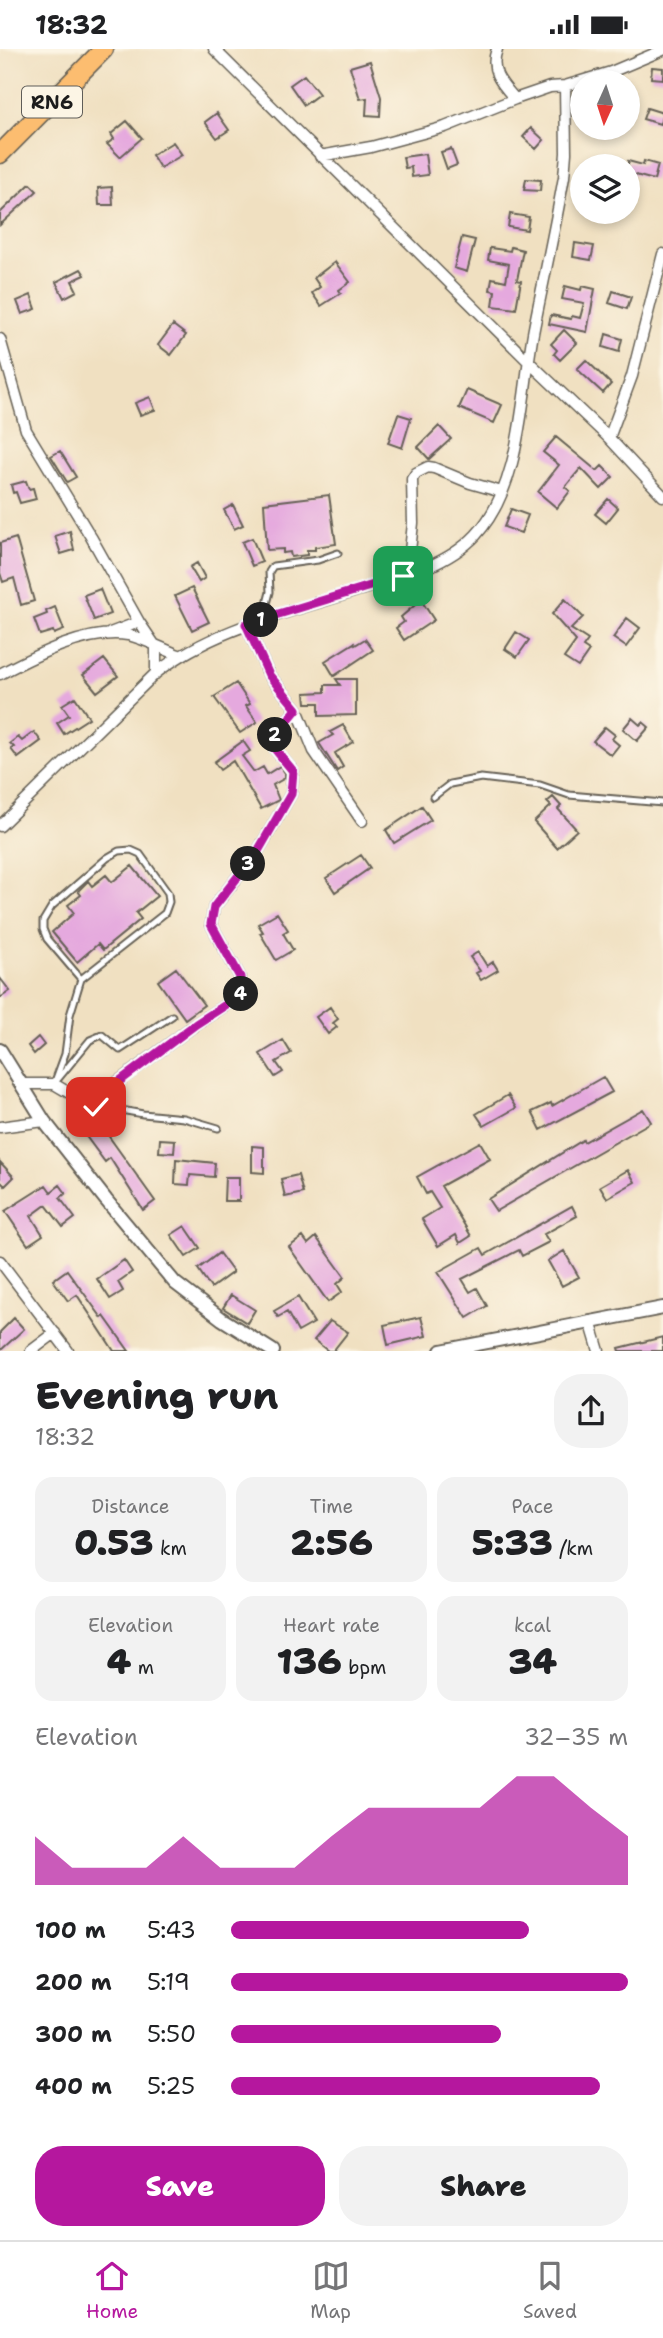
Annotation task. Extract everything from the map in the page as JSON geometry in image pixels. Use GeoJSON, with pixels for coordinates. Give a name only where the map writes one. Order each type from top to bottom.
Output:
{"type":"FeatureCollection","features":[{"type":"Feature","properties":{"kind":"highway","name":"RN6"},"geometry":{"type":"LineString","coordinates":[[0,154],[104,49]]}},
{"type":"Feature","properties":{"kind":"street"},"geometry":{"type":"LineString","coordinates":[[214,49],[609,438],[663,496]]}},
{"type":"Feature","properties":{"kind":"street"},"geometry":{"type":"LineString","coordinates":[[497,49],[493,63],[496,77],[515,99]]}},
{"type":"Feature","properties":{"kind":"street"},"geometry":{"type":"LineString","coordinates":[[320,156],[411,138],[550,87],[565,86],[611,72],[663,50]]}},
{"type":"Feature","properties":{"kind":"street"},"geometry":{"type":"LineString","coordinates":[[0,826],[156,673],[179,655],[246,624],[403,576],[448,556],[474,537],[489,519],[502,492],[516,441],[533,332],[564,177],[565,86]]}},
{"type":"Feature","properties":{"kind":"street"},"geometry":{"type":"LineString","coordinates":[[609,438],[632,376],[663,254]]}},
{"type":"Feature","properties":{"kind":"street"},"geometry":{"type":"LineString","coordinates":[[0,339],[26,430],[156,647],[156,673]]}},
{"type":"Feature","properties":{"kind":"street"},"geometry":{"type":"LineString","coordinates":[[403,576],[410,551],[413,523],[412,479],[416,473],[428,467],[434,468],[470,483],[502,492]]}},
{"type":"Feature","properties":{"kind":"street"},"geometry":{"type":"LineString","coordinates":[[0,674],[46,649],[108,634],[139,622]]}},
{"type":"Feature","properties":{"kind":"street"},"geometry":{"type":"LineString","coordinates":[[246,624],[269,675],[297,709],[314,751],[362,821]]}},
{"type":"Feature","properties":{"kind":"street"},"geometry":{"type":"LineString","coordinates":[[108,634],[130,636],[179,655]]}},
{"type":"Feature","properties":{"kind":"street"},"geometry":{"type":"LineString","coordinates":[[22,1084],[54,1084],[89,1104],[196,1024],[241,995],[240,977],[211,924],[214,907],[258,851],[291,794],[293,771],[275,749],[273,738],[297,709]]}},
{"type":"Feature","properties":{"kind":"street"},"geometry":{"type":"LineString","coordinates":[[0,1050],[44,1121],[175,1283],[222,1319],[273,1351]]}},
{"type":"Feature","properties":{"kind":"street"},"geometry":{"type":"LineString","coordinates":[[0,1127],[44,1121]]}},
{"type":"Feature","properties":{"kind":"street"},"geometry":{"type":"LineString","coordinates":[[0,1261],[68,1351]]}},
{"type":"Feature","properties":{"kind":"street"},"geometry":{"type":"LineString","coordinates":[[441,1351],[663,1308]]}},
{"type":"Feature","properties":{"kind":"street"},"geometry":{"type":"LineString","coordinates":[[590,1321],[599,1351]]}},
{"type":"Feature","properties":{"kind":"street"},"geometry":{"type":"LineString","coordinates":[[31,1351],[55,1333]]}},
{"type":"Feature","properties":{"kind":"lane"},"geometry":{"type":"LineString","coordinates":[[263,619],[270,591],[269,572],[273,566],[318,560],[338,553]]}},
{"type":"Feature","properties":{"kind":"lane"},"geometry":{"type":"LineString","coordinates":[[433,797],[450,784],[481,778],[540,785],[569,796],[663,803]]}},
{"type":"Feature","properties":{"kind":"lane"},"geometry":{"type":"LineString","coordinates":[[54,1084],[65,1055],[70,1015],[81,979],[165,913],[169,902],[168,893],[140,854],[131,850],[119,851],[107,858],[52,905],[43,921],[47,939],[81,979]]}},
{"type":"Feature","properties":{"kind":"lane"},"geometry":{"type":"LineString","coordinates":[[54,1084],[90,1040],[102,1035],[120,1050],[173,1016]]}},
{"type":"Feature","properties":{"kind":"lane"},"geometry":{"type":"LineString","coordinates":[[89,1104],[184,1118],[218,1128]]}},
{"type":"Feature","properties":{"kind":"building"},"geometry":{"type":"Polygon","coordinates":[[[370,61],[381,97],[380,116],[366,115],[367,98],[360,99],[350,67],[370,61]]]}},
{"type":"Feature","properties":{"kind":"building"},"geometry":{"type":"Polygon","coordinates":[[[652,67],[663,68],[663,79],[651,78],[652,67]]]}},
{"type":"Feature","properties":{"kind":"building"},"geometry":{"type":"Polygon","coordinates":[[[304,75],[319,94],[304,105],[290,85],[304,75]]]}},
{"type":"Feature","properties":{"kind":"building"},"geometry":{"type":"Polygon","coordinates":[[[647,108],[663,113],[660,124],[643,119],[647,108]]]}},
{"type":"Feature","properties":{"kind":"building"},"geometry":{"type":"Polygon","coordinates":[[[217,113],[229,130],[217,138],[205,122],[217,113]]]}},
{"type":"Feature","properties":{"kind":"building"},"geometry":{"type":"Polygon","coordinates":[[[127,121],[142,138],[120,157],[107,144],[114,139],[111,134],[127,121]]]}},
{"type":"Feature","properties":{"kind":"building"},"geometry":{"type":"Polygon","coordinates":[[[531,128],[544,140],[536,149],[523,137],[531,128]]]}},
{"type":"Feature","properties":{"kind":"building"},"geometry":{"type":"Polygon","coordinates":[[[173,142],[182,155],[160,168],[152,155],[173,142]]]}},
{"type":"Feature","properties":{"kind":"building"},"geometry":{"type":"Polygon","coordinates":[[[451,149],[457,165],[447,169],[441,152],[451,149]]]}},
{"type":"Feature","properties":{"kind":"building"},"geometry":{"type":"Polygon","coordinates":[[[425,154],[428,175],[412,177],[411,167],[405,168],[403,157],[425,154]]]}},
{"type":"Feature","properties":{"kind":"building"},"geometry":{"type":"Polygon","coordinates":[[[644,161],[658,165],[654,180],[640,176],[640,164],[643,165],[644,161]]]}},
{"type":"Feature","properties":{"kind":"building"},"geometry":{"type":"Polygon","coordinates":[[[526,179],[541,180],[540,191],[524,190],[526,179]]]}},
{"type":"Feature","properties":{"kind":"building"},"geometry":{"type":"Polygon","coordinates":[[[30,184],[37,191],[0,225],[0,213],[30,184]]]}},
{"type":"Feature","properties":{"kind":"building"},"geometry":{"type":"Polygon","coordinates":[[[112,187],[113,205],[99,205],[98,188],[112,187]]]}},
{"type":"Feature","properties":{"kind":"building"},"geometry":{"type":"Polygon","coordinates":[[[510,214],[529,217],[527,230],[508,227],[510,214]]]}},
{"type":"Feature","properties":{"kind":"building"},"geometry":{"type":"Polygon","coordinates":[[[462,237],[475,240],[467,272],[454,268],[462,237]]]}},
{"type":"Feature","properties":{"kind":"building"},"geometry":{"type":"Polygon","coordinates":[[[575,243],[594,246],[591,260],[573,257],[575,243]]]}},
{"type":"Feature","properties":{"kind":"building"},"geometry":{"type":"Polygon","coordinates":[[[511,247],[523,250],[517,280],[521,281],[516,309],[493,306],[495,291],[490,290],[492,278],[506,281],[509,264],[488,260],[490,248],[510,251],[511,247]]]}},
{"type":"Feature","properties":{"kind":"building"},"geometry":{"type":"Polygon","coordinates":[[[335,262],[350,282],[339,290],[341,293],[321,306],[312,293],[320,287],[314,278],[335,262]]]}},
{"type":"Feature","properties":{"kind":"building"},"geometry":{"type":"Polygon","coordinates":[[[81,269],[85,275],[72,281],[77,291],[64,298],[56,282],[81,269]]]}},
{"type":"Feature","properties":{"kind":"building"},"geometry":{"type":"Polygon","coordinates":[[[565,286],[581,290],[582,286],[595,289],[587,332],[549,324],[551,315],[580,318],[584,303],[562,299],[565,286]]]}},
{"type":"Feature","properties":{"kind":"building"},"geometry":{"type":"Polygon","coordinates":[[[613,291],[631,297],[627,309],[609,303],[613,291]]]}},
{"type":"Feature","properties":{"kind":"building"},"geometry":{"type":"Polygon","coordinates":[[[31,295],[36,309],[22,314],[17,301],[31,295]]]}},
{"type":"Feature","properties":{"kind":"building"},"geometry":{"type":"Polygon","coordinates":[[[173,325],[186,335],[171,355],[158,345],[173,325]]]}},
{"type":"Feature","properties":{"kind":"building"},"geometry":{"type":"Polygon","coordinates":[[[564,330],[577,343],[560,360],[554,354],[557,350],[551,344],[564,330]]]}},
{"type":"Feature","properties":{"kind":"building"},"geometry":{"type":"Polygon","coordinates":[[[606,334],[622,339],[619,352],[603,347],[606,334]]]}},
{"type":"Feature","properties":{"kind":"building"},"geometry":{"type":"Polygon","coordinates":[[[586,360],[611,384],[603,393],[577,369],[586,360]]]}},
{"type":"Feature","properties":{"kind":"building"},"geometry":{"type":"Polygon","coordinates":[[[467,390],[502,405],[494,423],[459,408],[467,390]]]}},
{"type":"Feature","properties":{"kind":"building"},"geometry":{"type":"Polygon","coordinates":[[[150,397],[155,410],[140,415],[135,403],[150,397]]]}},
{"type":"Feature","properties":{"kind":"building"},"geometry":{"type":"Polygon","coordinates":[[[398,414],[411,418],[402,448],[388,443],[398,414]]]}},
{"type":"Feature","properties":{"kind":"building"},"geometry":{"type":"Polygon","coordinates":[[[439,426],[451,439],[429,459],[418,447],[439,426]]]}},
{"type":"Feature","properties":{"kind":"building"},"geometry":{"type":"Polygon","coordinates":[[[556,437],[597,471],[602,466],[613,477],[601,489],[581,468],[565,487],[570,491],[557,508],[538,492],[559,465],[543,452],[556,437]]]}},
{"type":"Feature","properties":{"kind":"building"},"geometry":{"type":"Polygon","coordinates":[[[60,451],[76,477],[67,482],[51,456],[60,451]]]}},
{"type":"Feature","properties":{"kind":"building"},"geometry":{"type":"Polygon","coordinates":[[[26,481],[29,489],[33,488],[36,499],[20,503],[11,485],[26,481]]]}},
{"type":"Feature","properties":{"kind":"building"},"geometry":{"type":"Polygon","coordinates":[[[329,495],[336,544],[315,547],[315,550],[307,550],[307,555],[291,557],[290,552],[283,553],[283,549],[267,550],[264,503],[329,495]]]}},
{"type":"Feature","properties":{"kind":"building"},"geometry":{"type":"Polygon","coordinates":[[[608,499],[618,508],[606,523],[595,514],[608,499]]]}},
{"type":"Feature","properties":{"kind":"building"},"geometry":{"type":"Polygon","coordinates":[[[233,505],[243,525],[234,529],[224,510],[233,505]]]}},
{"type":"Feature","properties":{"kind":"building"},"geometry":{"type":"Polygon","coordinates":[[[511,509],[528,515],[521,533],[504,527],[511,509]]]}},
{"type":"Feature","properties":{"kind":"building"},"geometry":{"type":"Polygon","coordinates":[[[70,531],[74,550],[61,554],[55,536],[70,531]]]}},
{"type":"Feature","properties":{"kind":"building"},"geometry":{"type":"Polygon","coordinates":[[[16,538],[34,601],[21,605],[14,578],[3,582],[0,573],[0,543],[16,538]]]}},
{"type":"Feature","properties":{"kind":"building"},"geometry":{"type":"Polygon","coordinates":[[[252,538],[262,562],[252,566],[242,542],[252,538]]]}},
{"type":"Feature","properties":{"kind":"building"},"geometry":{"type":"Polygon","coordinates":[[[197,563],[205,578],[199,582],[190,567],[197,563]]]}},
{"type":"Feature","properties":{"kind":"building"},"geometry":{"type":"Polygon","coordinates":[[[192,588],[209,622],[192,630],[175,596],[192,588]]]}},
{"type":"Feature","properties":{"kind":"building"},"geometry":{"type":"Polygon","coordinates":[[[100,589],[110,614],[94,620],[84,595],[100,589]]]}},
{"type":"Feature","properties":{"kind":"building"},"geometry":{"type":"Polygon","coordinates":[[[565,599],[583,617],[571,629],[588,640],[583,647],[589,651],[578,667],[564,658],[576,641],[552,614],[565,599]]]}},
{"type":"Feature","properties":{"kind":"building"},"geometry":{"type":"Polygon","coordinates":[[[421,600],[434,620],[404,640],[396,628],[404,622],[401,617],[421,600]]]}},
{"type":"Feature","properties":{"kind":"building"},"geometry":{"type":"Polygon","coordinates":[[[55,607],[64,630],[40,635],[34,619],[47,614],[46,611],[55,607]]]}},
{"type":"Feature","properties":{"kind":"building"},"geometry":{"type":"Polygon","coordinates":[[[627,618],[640,628],[626,647],[613,638],[627,618]]]}},
{"type":"Feature","properties":{"kind":"building"},"geometry":{"type":"Polygon","coordinates":[[[516,632],[529,640],[517,657],[505,649],[516,632]]]}},
{"type":"Feature","properties":{"kind":"building"},"geometry":{"type":"Polygon","coordinates":[[[365,639],[373,650],[334,676],[325,661],[365,639]]]}},
{"type":"Feature","properties":{"kind":"building"},"geometry":{"type":"Polygon","coordinates":[[[104,659],[118,676],[97,692],[83,675],[104,659]]]}},
{"type":"Feature","properties":{"kind":"building"},"geometry":{"type":"Polygon","coordinates":[[[336,679],[356,679],[356,715],[319,716],[319,703],[306,703],[305,693],[325,692],[325,685],[340,685],[336,679]]]}},
{"type":"Feature","properties":{"kind":"building"},"geometry":{"type":"Polygon","coordinates":[[[236,683],[250,704],[246,706],[257,722],[240,733],[214,697],[236,683]]]}},
{"type":"Feature","properties":{"kind":"building"},"geometry":{"type":"Polygon","coordinates":[[[75,697],[89,718],[64,734],[57,723],[69,715],[62,705],[75,697]]]}},
{"type":"Feature","properties":{"kind":"building"},"geometry":{"type":"Polygon","coordinates":[[[632,718],[640,725],[643,722],[649,727],[637,741],[623,729],[632,718]]]}},
{"type":"Feature","properties":{"kind":"building"},"geometry":{"type":"Polygon","coordinates":[[[343,725],[353,742],[335,753],[343,767],[337,771],[319,743],[333,735],[330,732],[343,725]]]}},
{"type":"Feature","properties":{"kind":"building"},"geometry":{"type":"Polygon","coordinates":[[[605,727],[615,735],[612,739],[619,745],[611,755],[593,741],[605,727]]]}},
{"type":"Feature","properties":{"kind":"building"},"geometry":{"type":"Polygon","coordinates":[[[34,732],[41,741],[18,758],[10,743],[18,737],[22,741],[34,732]]]}},
{"type":"Feature","properties":{"kind":"building"},"geometry":{"type":"Polygon","coordinates":[[[243,741],[250,751],[242,756],[254,772],[263,767],[267,774],[280,766],[285,773],[285,778],[273,785],[279,800],[261,809],[233,761],[220,770],[214,762],[243,741]]]}},
{"type":"Feature","properties":{"kind":"building"},"geometry":{"type":"Polygon","coordinates":[[[553,797],[561,806],[558,809],[577,830],[557,848],[534,822],[551,806],[547,802],[553,797]]]}},
{"type":"Feature","properties":{"kind":"building"},"geometry":{"type":"Polygon","coordinates":[[[422,806],[431,820],[394,843],[386,830],[422,806]]]}},
{"type":"Feature","properties":{"kind":"building"},"geometry":{"type":"Polygon","coordinates":[[[361,855],[370,868],[335,892],[326,878],[361,855]]]}},
{"type":"Feature","properties":{"kind":"building"},"geometry":{"type":"Polygon","coordinates":[[[132,866],[157,896],[136,913],[141,919],[103,950],[98,944],[77,962],[52,932],[74,913],[68,905],[81,895],[78,891],[88,881],[92,886],[106,875],[112,882],[132,866]]]}},
{"type":"Feature","properties":{"kind":"building"},"geometry":{"type":"Polygon","coordinates":[[[277,913],[288,930],[283,933],[293,950],[276,960],[260,933],[263,932],[258,924],[277,913]]]}},
{"type":"Feature","properties":{"kind":"building"},"geometry":{"type":"Polygon","coordinates":[[[478,952],[487,966],[493,962],[498,970],[481,980],[476,973],[480,971],[470,957],[478,952]]]}},
{"type":"Feature","properties":{"kind":"building"},"geometry":{"type":"Polygon","coordinates":[[[176,968],[204,1005],[185,1019],[158,981],[176,968]]]}},
{"type":"Feature","properties":{"kind":"building"},"geometry":{"type":"Polygon","coordinates":[[[0,978],[10,991],[0,998],[0,978]]]}},
{"type":"Feature","properties":{"kind":"building"},"geometry":{"type":"Polygon","coordinates":[[[330,1007],[338,1019],[333,1023],[337,1027],[328,1034],[316,1017],[330,1007]]]}},
{"type":"Feature","properties":{"kind":"building"},"geometry":{"type":"Polygon","coordinates":[[[38,1037],[44,1045],[34,1054],[28,1046],[38,1037]]]}},
{"type":"Feature","properties":{"kind":"building"},"geometry":{"type":"Polygon","coordinates":[[[283,1040],[291,1053],[276,1062],[283,1072],[275,1077],[260,1054],[283,1040]]]}},
{"type":"Feature","properties":{"kind":"building"},"geometry":{"type":"Polygon","coordinates":[[[603,1077],[612,1092],[541,1130],[532,1112],[551,1103],[552,1106],[603,1077]]]}},
{"type":"Feature","properties":{"kind":"building"},"geometry":{"type":"Polygon","coordinates":[[[508,1095],[516,1108],[484,1126],[476,1114],[508,1095]]]}},
{"type":"Feature","properties":{"kind":"building"},"geometry":{"type":"Polygon","coordinates":[[[643,1109],[651,1122],[496,1211],[488,1199],[583,1140],[584,1142],[643,1109]]]}},
{"type":"Feature","properties":{"kind":"building"},"geometry":{"type":"Polygon","coordinates":[[[100,1124],[155,1201],[143,1210],[110,1158],[105,1162],[85,1135],[100,1124]]]}},
{"type":"Feature","properties":{"kind":"building"},"geometry":{"type":"Polygon","coordinates":[[[160,1139],[175,1140],[174,1153],[159,1152],[160,1139]]]}},
{"type":"Feature","properties":{"kind":"building"},"geometry":{"type":"Polygon","coordinates":[[[480,1142],[490,1159],[441,1186],[471,1236],[460,1243],[456,1235],[438,1246],[422,1219],[440,1208],[430,1192],[426,1194],[417,1177],[480,1142]]]}},
{"type":"Feature","properties":{"kind":"building"},"geometry":{"type":"Polygon","coordinates":[[[252,1146],[264,1147],[264,1173],[252,1172],[252,1146]]]}},
{"type":"Feature","properties":{"kind":"building"},"geometry":{"type":"Polygon","coordinates":[[[176,1159],[215,1163],[214,1177],[190,1175],[189,1185],[175,1184],[176,1159]]]}},
{"type":"Feature","properties":{"kind":"building"},"geometry":{"type":"Polygon","coordinates":[[[0,1162],[14,1177],[5,1186],[0,1181],[0,1162]]]}},
{"type":"Feature","properties":{"kind":"building"},"geometry":{"type":"Polygon","coordinates":[[[628,1170],[635,1182],[607,1198],[600,1186],[628,1170]]]}},
{"type":"Feature","properties":{"kind":"building"},"geometry":{"type":"Polygon","coordinates":[[[298,1175],[303,1193],[285,1197],[281,1179],[298,1175]]]}},
{"type":"Feature","properties":{"kind":"building"},"geometry":{"type":"Polygon","coordinates":[[[225,1177],[239,1177],[239,1201],[224,1201],[225,1177]]]}},
{"type":"Feature","properties":{"kind":"building"},"geometry":{"type":"Polygon","coordinates":[[[46,1185],[51,1192],[60,1185],[66,1193],[60,1198],[75,1218],[63,1227],[46,1205],[31,1216],[43,1235],[28,1245],[5,1211],[46,1185]]]}},
{"type":"Feature","properties":{"kind":"building"},"geometry":{"type":"Polygon","coordinates":[[[572,1206],[577,1216],[544,1234],[549,1242],[522,1256],[519,1250],[462,1279],[470,1292],[477,1288],[487,1306],[467,1318],[438,1272],[481,1248],[485,1255],[572,1206]]]}},
{"type":"Feature","properties":{"kind":"building"},"geometry":{"type":"Polygon","coordinates":[[[185,1226],[200,1248],[186,1257],[171,1235],[185,1226]]]}},
{"type":"Feature","properties":{"kind":"building"},"geometry":{"type":"Polygon","coordinates":[[[303,1237],[308,1244],[316,1237],[345,1277],[337,1284],[342,1292],[328,1302],[289,1247],[303,1237]]]}},
{"type":"Feature","properties":{"kind":"building"},"geometry":{"type":"Polygon","coordinates":[[[564,1251],[579,1277],[562,1286],[548,1261],[564,1251]]]}},
{"type":"Feature","properties":{"kind":"building"},"geometry":{"type":"Polygon","coordinates":[[[219,1253],[233,1272],[211,1288],[198,1269],[219,1253]]]}},
{"type":"Feature","properties":{"kind":"building"},"geometry":{"type":"Polygon","coordinates":[[[124,1260],[132,1272],[118,1282],[123,1291],[110,1299],[97,1279],[124,1260]]]}},
{"type":"Feature","properties":{"kind":"building"},"geometry":{"type":"Polygon","coordinates":[[[67,1270],[129,1351],[114,1351],[77,1295],[68,1301],[53,1280],[67,1270]]]}},
{"type":"Feature","properties":{"kind":"building"},"geometry":{"type":"Polygon","coordinates":[[[231,1295],[255,1310],[247,1323],[223,1308],[231,1295]]]}},
{"type":"Feature","properties":{"kind":"building"},"geometry":{"type":"Polygon","coordinates":[[[298,1297],[314,1323],[298,1332],[287,1312],[278,1317],[274,1311],[298,1297]]]}},
{"type":"Feature","properties":{"kind":"building"},"geometry":{"type":"Polygon","coordinates":[[[421,1317],[426,1336],[388,1345],[384,1325],[421,1317]]]}},
{"type":"Feature","properties":{"kind":"building"},"geometry":{"type":"Polygon","coordinates":[[[14,1318],[24,1329],[0,1351],[0,1332],[14,1318]]]}},
{"type":"Feature","properties":{"kind":"building"},"geometry":{"type":"Polygon","coordinates":[[[330,1321],[348,1332],[333,1351],[328,1351],[314,1340],[330,1321]]]}},
{"type":"Feature","properties":{"kind":"building"},"geometry":{"type":"Polygon","coordinates":[[[663,1337],[663,1351],[620,1351],[619,1348],[663,1337]]]}},
{"type":"Feature","properties":{"kind":"route"},"geometry":{"type":"LineString","coordinates":[[96,1107],[89,1104],[196,1024],[241,995],[240,977],[211,924],[214,907],[258,851],[291,794],[293,771],[275,749],[273,738],[297,709],[269,675],[246,624],[403,576]]}}]}
